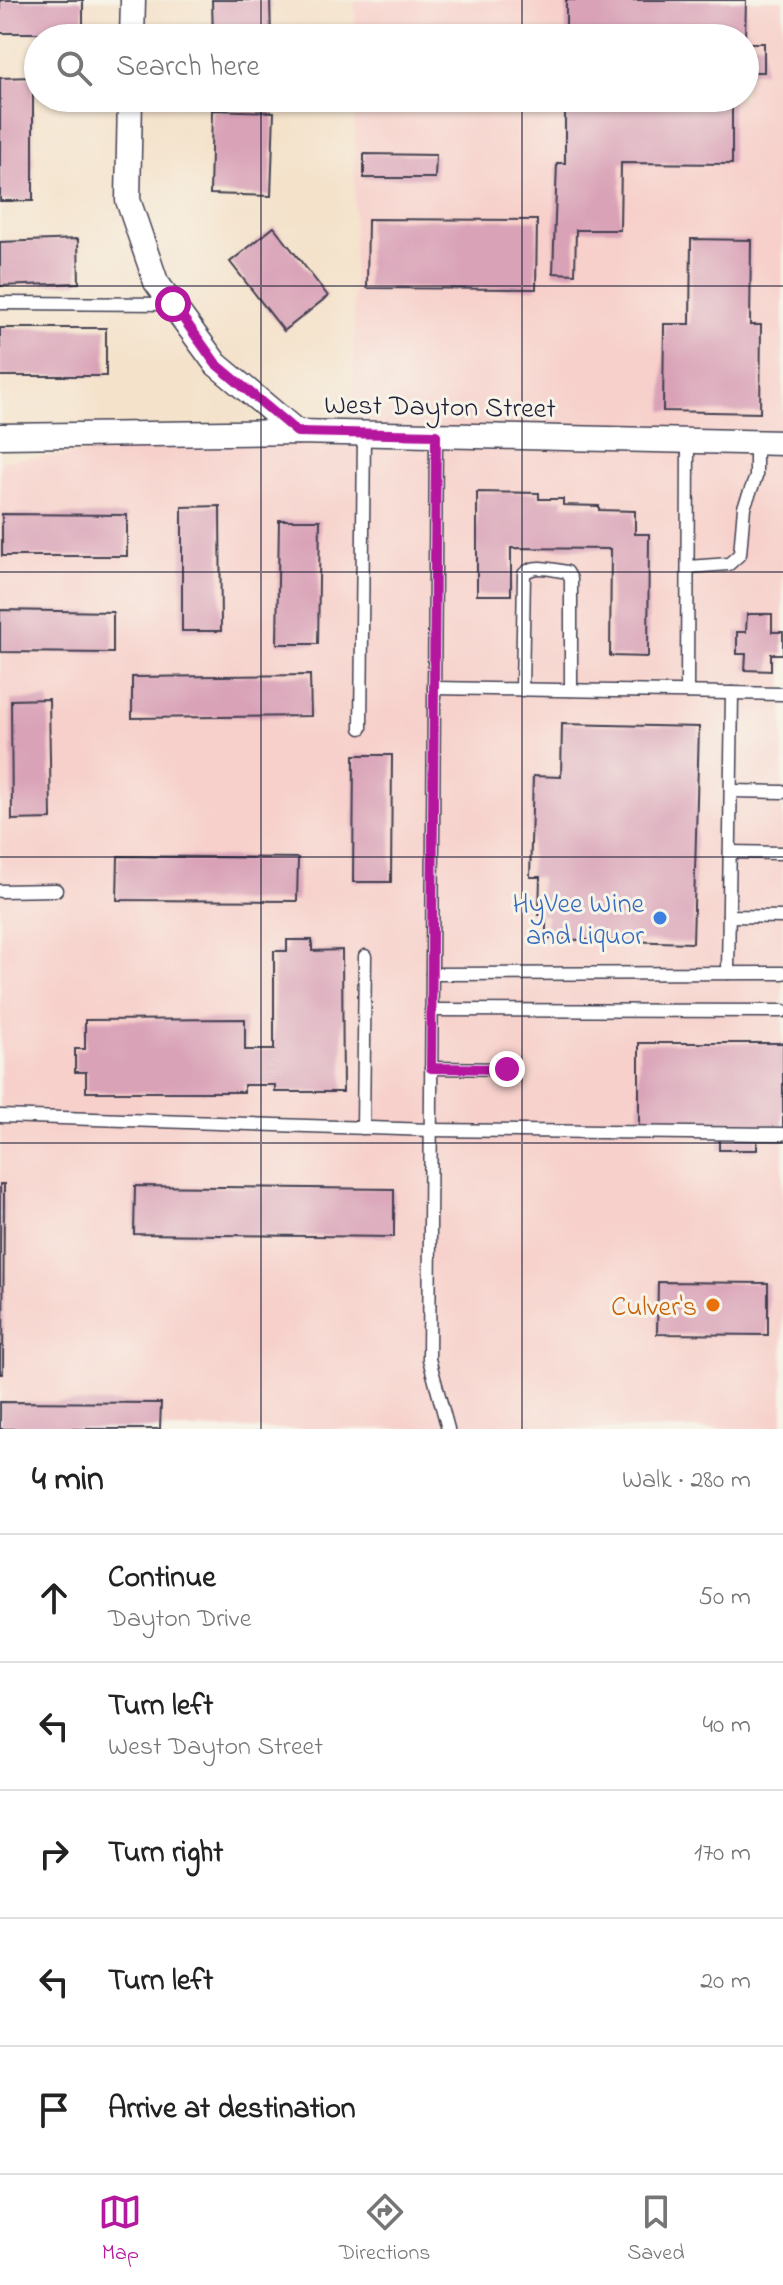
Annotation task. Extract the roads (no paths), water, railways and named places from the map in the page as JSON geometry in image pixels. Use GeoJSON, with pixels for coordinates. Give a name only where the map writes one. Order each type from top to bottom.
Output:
{"type":"FeatureCollection","features":[{"type":"Feature","properties":{"kind":"street"},"geometry":{"type":"LineString","coordinates":[[132,24],[133,0]]}},
{"type":"Feature","properties":{"kind":"street"},"geometry":{"type":"LineString","coordinates":[[130,112],[128,200],[156,282],[216,364],[297,432]]}},
{"type":"Feature","properties":{"kind":"street","name":"West Dayton Street"},"geometry":{"type":"LineString","coordinates":[[0,436],[297,432],[783,443]]}},
{"type":"Feature","properties":{"kind":"lane"},"geometry":{"type":"LineString","coordinates":[[0,303],[173,304]]}},
{"type":"Feature","properties":{"kind":"lane"},"geometry":{"type":"LineString","coordinates":[[361,728],[364,433]]}},
{"type":"Feature","properties":{"kind":"lane"},"geometry":{"type":"LineString","coordinates":[[436,435],[429,1359],[448,1429]]}},
{"type":"Feature","properties":{"kind":"lane"},"geometry":{"type":"LineString","coordinates":[[687,692],[688,441]]}},
{"type":"Feature","properties":{"kind":"lane"},"geometry":{"type":"LineString","coordinates":[[688,567],[729,564],[740,554],[744,507],[756,477],[756,443]]}},
{"type":"Feature","properties":{"kind":"lane"},"geometry":{"type":"LineString","coordinates":[[522,690],[524,574],[527,569],[534,568],[567,572],[571,579],[571,690]]}},
{"type":"Feature","properties":{"kind":"lane"},"geometry":{"type":"LineString","coordinates":[[434,688],[783,694]]}},
{"type":"Feature","properties":{"kind":"lane"},"geometry":{"type":"LineString","coordinates":[[728,973],[732,693]]}},
{"type":"Feature","properties":{"kind":"lane"},"geometry":{"type":"LineString","coordinates":[[731,791],[783,792]]}},
{"type":"Feature","properties":{"kind":"lane"},"geometry":{"type":"LineString","coordinates":[[730,852],[783,853]]}},
{"type":"Feature","properties":{"kind":"lane"},"geometry":{"type":"LineString","coordinates":[[0,891],[56,890]]}},
{"type":"Feature","properties":{"kind":"lane"},"geometry":{"type":"LineString","coordinates":[[729,916],[783,917]]}},
{"type":"Feature","properties":{"kind":"lane"},"geometry":{"type":"LineString","coordinates":[[363,1128],[365,956]]}},
{"type":"Feature","properties":{"kind":"lane"},"geometry":{"type":"LineString","coordinates":[[432,974],[783,973]]}},
{"type":"Feature","properties":{"kind":"lane"},"geometry":{"type":"LineString","coordinates":[[431,1010],[783,1011]]}},
{"type":"Feature","properties":{"kind":"lane"},"geometry":{"type":"LineString","coordinates":[[431,1068],[507,1069]]}},
{"type":"Feature","properties":{"kind":"lane"},"geometry":{"type":"LineString","coordinates":[[0,1116],[431,1130],[783,1134]]}},
{"type":"Feature","properties":{"kind":"place","name":"HyVee Wine and Liquor"},"geometry":{"type":"Point","coordinates":[660,918]}},
{"type":"Feature","properties":{"kind":"place","name":"Culver's"},"geometry":{"type":"Point","coordinates":[713,1305]}}]}
